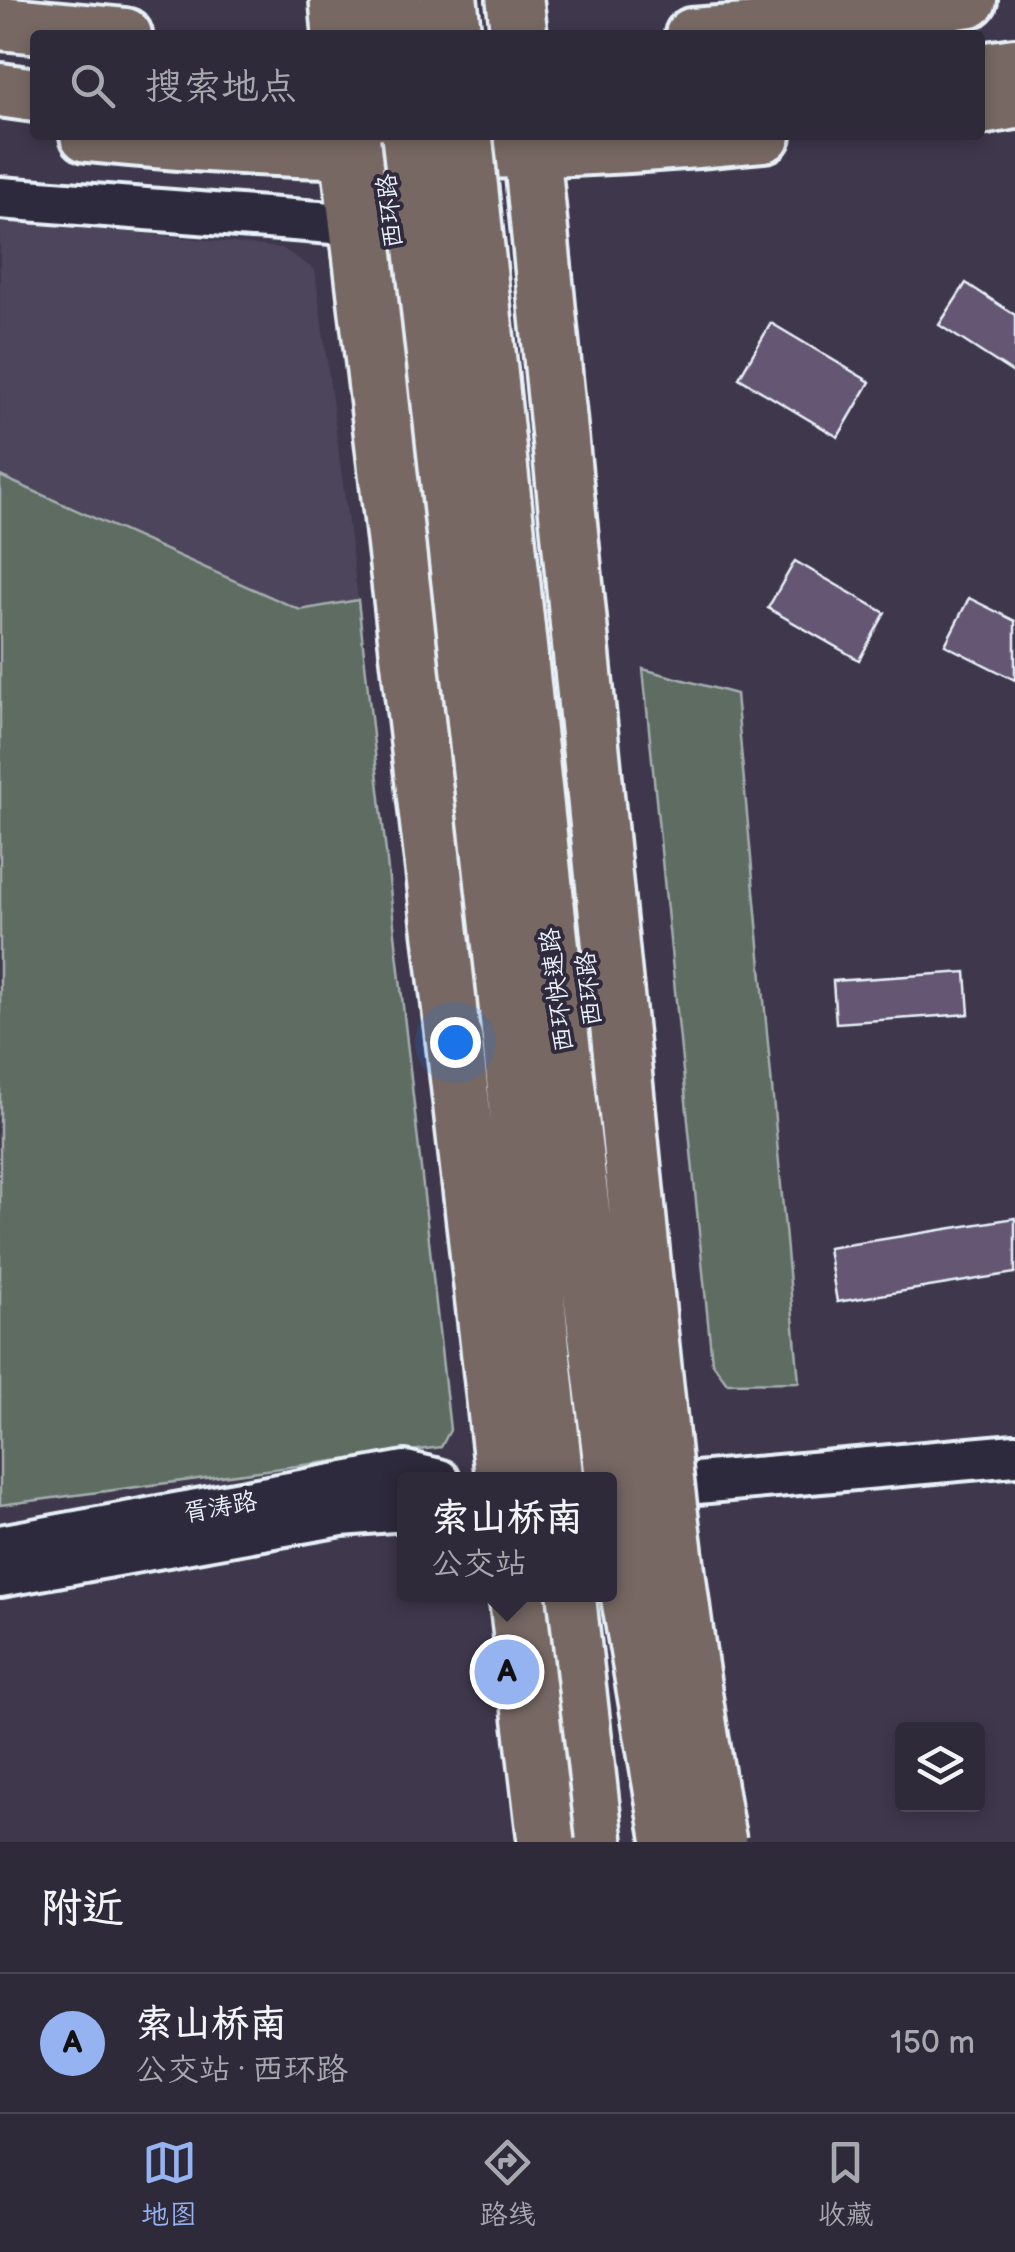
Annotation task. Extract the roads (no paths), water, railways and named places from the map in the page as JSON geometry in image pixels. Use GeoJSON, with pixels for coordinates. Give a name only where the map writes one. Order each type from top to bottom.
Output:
{"type":"FeatureCollection","features":[{"type":"Feature","properties":{"kind":"highway"},"geometry":{"type":"LineString","coordinates":[[338,0],[341,30]]}},
{"type":"Feature","properties":{"kind":"highway"},"geometry":{"type":"LineString","coordinates":[[394,0],[397,30]]}},
{"type":"Feature","properties":{"kind":"highway"},"geometry":{"type":"LineString","coordinates":[[450,0],[453,30]]}},
{"type":"Feature","properties":{"kind":"highway"},"geometry":{"type":"LineString","coordinates":[[515,0],[518,30]]}},
{"type":"Feature","properties":{"kind":"highway"},"geometry":{"type":"LineString","coordinates":[[374,141],[374,226],[454,1038],[503,1472]]}},
{"type":"Feature","properties":{"kind":"highway","name":"西环快速路"},"geometry":{"type":"LineString","coordinates":[[374,141],[505,985],[554,1472]]}},
{"type":"Feature","properties":{"kind":"highway"},"geometry":{"type":"LineString","coordinates":[[507,141],[612,960],[677,1575],[698,1732],[718,1842]]}},
{"type":"Feature","properties":{"kind":"highway","name":"西环快速路"},"geometry":{"type":"LineString","coordinates":[[507,141],[554,980],[613,1472]]}},
{"type":"Feature","properties":{"kind":"highway","name":"西环快速路"},"geometry":{"type":"LineString","coordinates":[[617,1504],[672,1842]]}},
{"type":"Feature","properties":{"kind":"highway"},"geometry":{"type":"LineString","coordinates":[[518,1602],[546,1842]]}},
{"type":"Feature","properties":{"kind":"highway"},"geometry":{"type":"LineString","coordinates":[[567,1602],[595,1842]]}},
{"type":"Feature","properties":{"kind":"main road"},"geometry":{"type":"LineString","coordinates":[[366,0],[369,30]]}},
{"type":"Feature","properties":{"kind":"main road"},"geometry":{"type":"LineString","coordinates":[[491,0],[494,30]]}},
{"type":"Feature","properties":{"kind":"main road"},"geometry":{"type":"LineString","coordinates":[[752,30],[970,0]]}},
{"type":"Feature","properties":{"kind":"main road"},"geometry":{"type":"LineString","coordinates":[[985,37],[1015,33]]}},
{"type":"Feature","properties":{"kind":"main road"},"geometry":{"type":"LineString","coordinates":[[985,69],[1015,65]]}},
{"type":"Feature","properties":{"kind":"main road"},"geometry":{"type":"LineString","coordinates":[[0,90],[30,93]]}},
{"type":"Feature","properties":{"kind":"main road"},"geometry":{"type":"LineString","coordinates":[[985,107],[1015,102]]}},
{"type":"Feature","properties":{"kind":"main road"},"geometry":{"type":"LineString","coordinates":[[0,126],[30,129]]}},
{"type":"Feature","properties":{"kind":"main road"},"geometry":{"type":"LineString","coordinates":[[140,140],[717,140]]}},
{"type":"Feature","properties":{"kind":"main road","name":"西环路"},"geometry":{"type":"LineString","coordinates":[[507,141],[604,1146],[629,1489],[658,1567],[672,1842]]}},
{"type":"Feature","properties":{"kind":"main road","name":"西环路"},"geometry":{"type":"LineString","coordinates":[[374,226],[526,1472]]}},
{"type":"Feature","properties":{"kind":"main road"},"geometry":{"type":"LineString","coordinates":[[520,1842],[526,1602]]}},
{"type":"Feature","properties":{"kind":"main road"},"geometry":{"type":"LineString","coordinates":[[541,1602],[580,1842]]}},
{"type":"Feature","properties":{"kind":"street"},"geometry":{"type":"LineString","coordinates":[[0,198],[374,226]]}},
{"type":"Feature","properties":{"kind":"street"},"geometry":{"type":"LineString","coordinates":[[629,1489],[1015,1456]]}},
{"type":"Feature","properties":{"kind":"street","name":"胥涛路"},"geometry":{"type":"LineString","coordinates":[[0,1546],[397,1473]]}},
{"type":"Feature","properties":{"kind":"street"},"geometry":{"type":"LineString","coordinates":[[0,1576],[341,1515],[397,1511]]}},
{"type":"Feature","properties":{"kind":"place","name":"索山桥南"},"geometry":{"type":"Point","coordinates":[507,1672]}}]}
